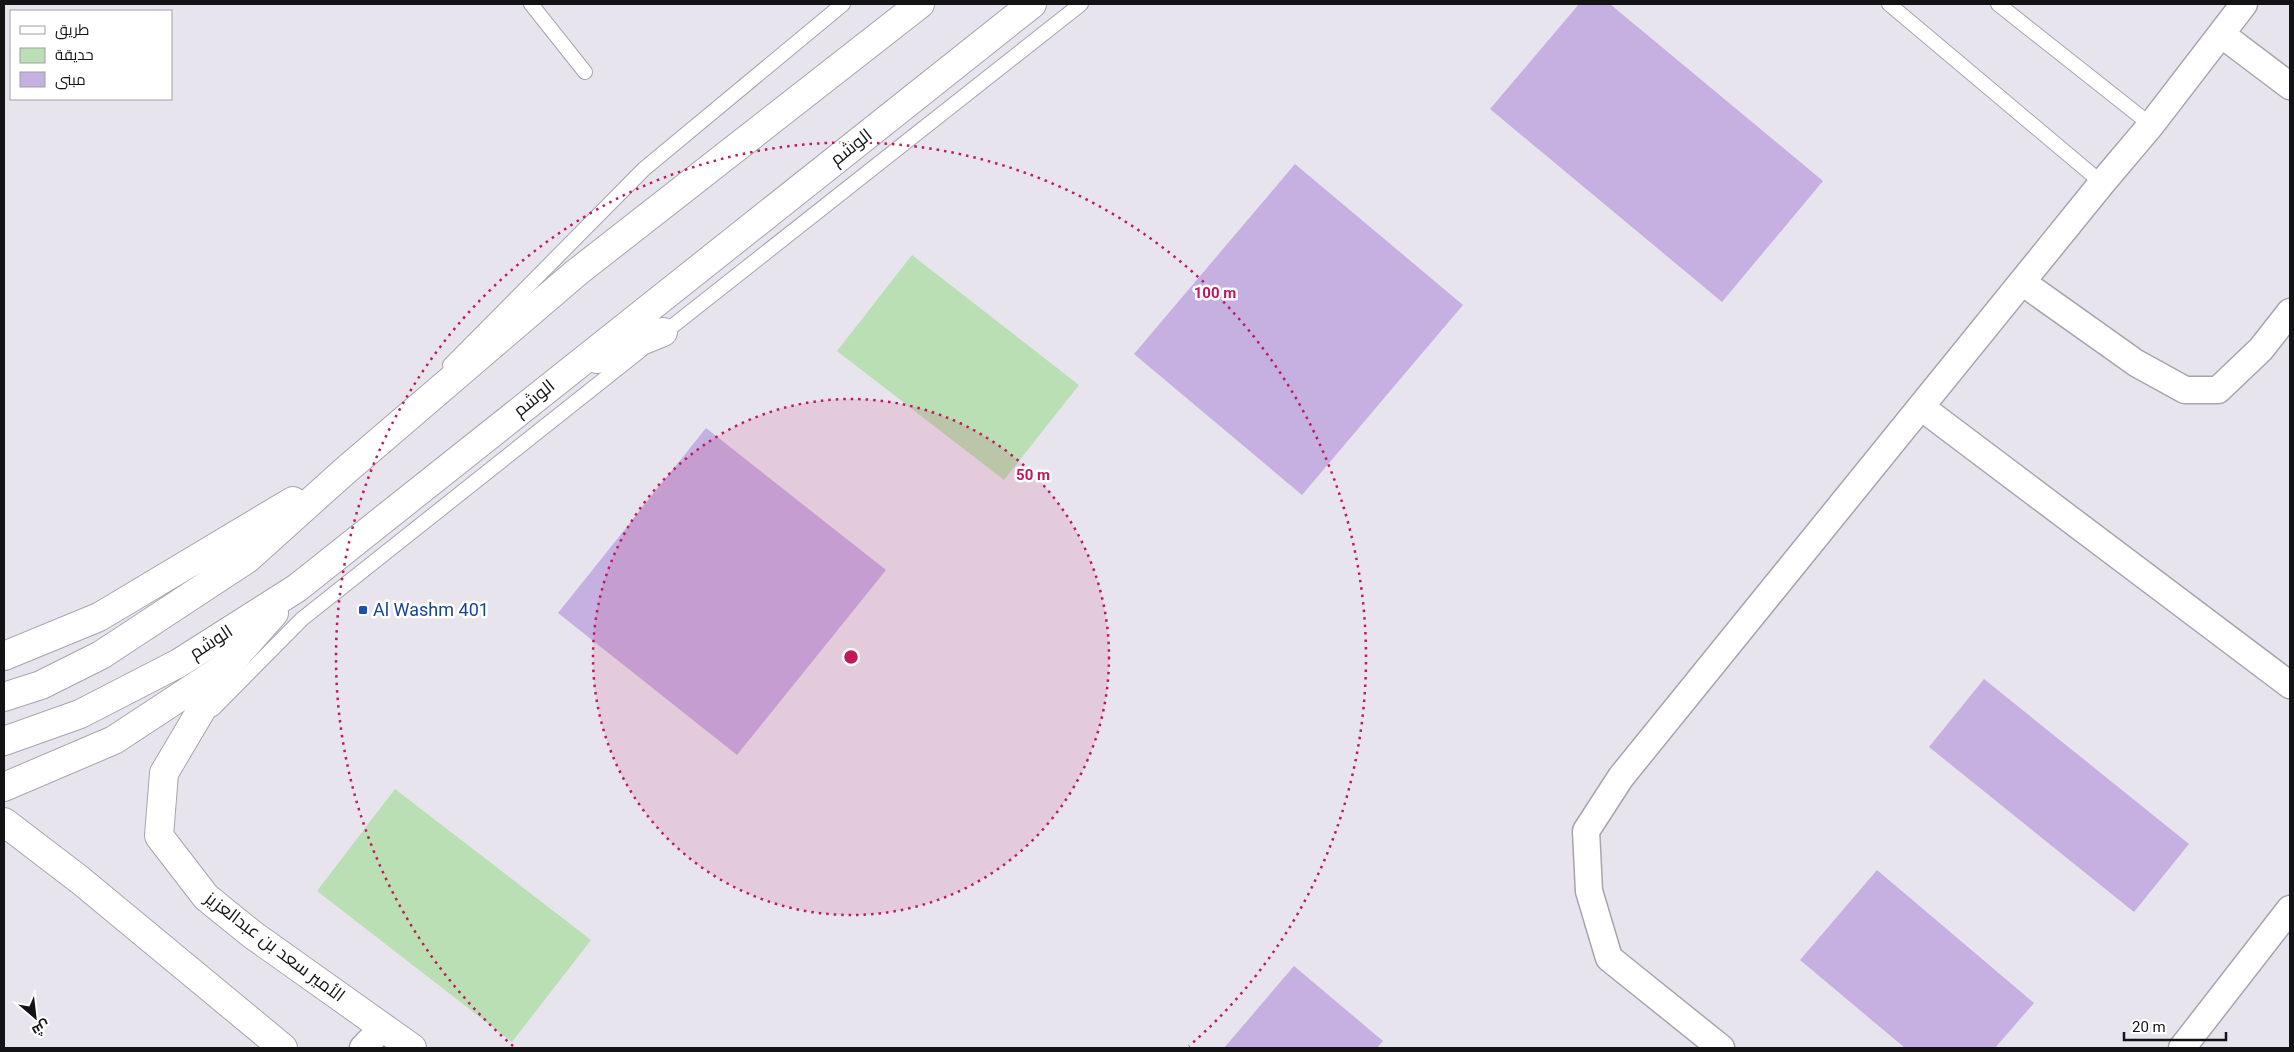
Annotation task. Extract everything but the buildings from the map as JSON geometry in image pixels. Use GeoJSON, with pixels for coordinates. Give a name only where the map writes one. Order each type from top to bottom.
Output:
{"type":"FeatureCollection","features":[{"type":"Feature","properties":{"kind":"main road"},"geometry":{"type":"LineString","coordinates":[[4,697],[41,685],[101,655],[239,565],[346,470],[576,273],[920,4]]}},
{"type":"Feature","properties":{"kind":"main road","name":"الوشم"},"geometry":{"type":"LineString","coordinates":[[4,741],[80,714],[179,663],[297,588],[1032,4]]}},
{"type":"Feature","properties":{"kind":"main road"},"geometry":{"type":"LineString","coordinates":[[568,371],[663,332]]}},
{"type":"Feature","properties":{"kind":"main road"},"geometry":{"type":"LineString","coordinates":[[4,656],[99,617],[346,470]]}},
{"type":"Feature","properties":{"kind":"main road"},"geometry":{"type":"LineString","coordinates":[[4,787],[114,740],[228,665],[297,588]]}},
{"type":"Feature","properties":{"kind":"main road","name":"الأمير سعد بن عبدالعزيز"},"geometry":{"type":"LineString","coordinates":[[228,665],[164,772],[160,836],[206,897],[253,935],[412,1048]]}},
{"type":"Feature","properties":{"kind":"main road"},"geometry":{"type":"LineString","coordinates":[[4,822],[80,880],[283,1048]]}},
{"type":"Feature","properties":{"kind":"street"},"geometry":{"type":"LineString","coordinates":[[1721,1048],[1609,958],[1589,891],[1586,831],[1621,777],[2022,282],[2151,126],[2244,4]]}},
{"type":"Feature","properties":{"kind":"street"},"geometry":{"type":"LineString","coordinates":[[2221,34],[2290,86]]}},
{"type":"Feature","properties":{"kind":"street"},"geometry":{"type":"LineString","coordinates":[[2022,282],[2136,362],[2184,390],[2218,390],[2261,349],[2290,312]]}},
{"type":"Feature","properties":{"kind":"street"},"geometry":{"type":"LineString","coordinates":[[1921,407],[2290,685]]}},
{"type":"Feature","properties":{"kind":"street"},"geometry":{"type":"LineString","coordinates":[[2182,1048],[2290,910]]}},
{"type":"Feature","properties":{"kind":"street"},"geometry":{"type":"LineString","coordinates":[[363,1048],[383,1027]]}},
{"type":"Feature","properties":{"kind":"lane"},"geometry":{"type":"LineString","coordinates":[[531,4],[585,72]]}},
{"type":"Feature","properties":{"kind":"lane"},"geometry":{"type":"LineString","coordinates":[[346,470],[644,169],[843,4]]}},
{"type":"Feature","properties":{"kind":"lane"},"geometry":{"type":"LineString","coordinates":[[186,736],[302,619],[663,332],[1081,4]]}},
{"type":"Feature","properties":{"kind":"lane"},"geometry":{"type":"LineString","coordinates":[[1889,4],[2102,184]]}},
{"type":"Feature","properties":{"kind":"lane"},"geometry":{"type":"LineString","coordinates":[[1998,4],[2151,126]]}},
{"type":"Feature","properties":{"kind":"green space"},"geometry":{"type":"Polygon","coordinates":[[[912,255],[1079,385],[1004,480],[837,351],[912,255]]]}},
{"type":"Feature","properties":{"kind":"green space"},"geometry":{"type":"Polygon","coordinates":[[[395,789],[591,940],[512,1042],[317,891],[395,789]]]}},
{"type":"Feature","properties":{"kind":"place","name":"Al Washm 401"},"geometry":{"type":"Point","coordinates":[363,610]}}]}
